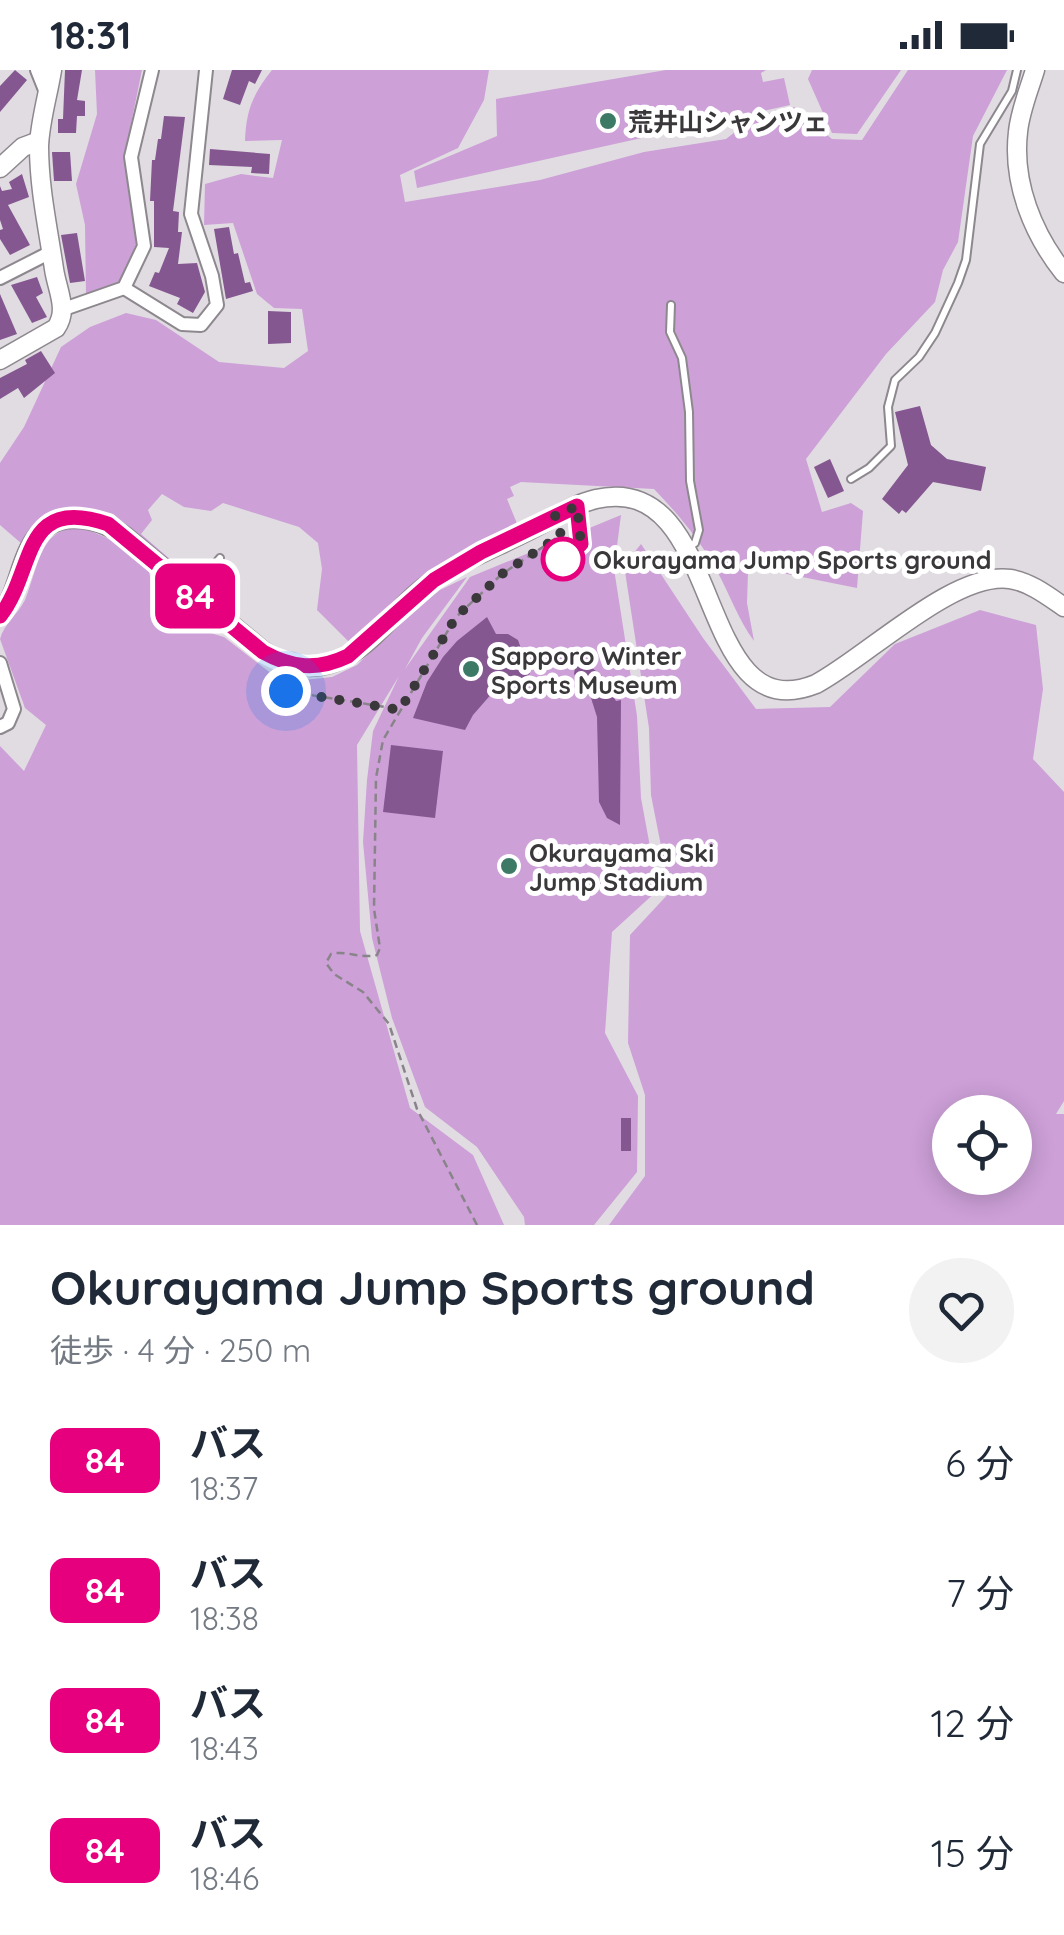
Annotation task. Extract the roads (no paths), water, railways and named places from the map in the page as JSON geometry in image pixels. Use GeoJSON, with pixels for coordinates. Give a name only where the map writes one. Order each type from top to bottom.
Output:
{"type":"FeatureCollection","features":[{"type":"Feature","properties":{"kind":"street"},"geometry":{"type":"LineString","coordinates":[[37,70],[48,98]]}},
{"type":"Feature","properties":{"kind":"street"},"geometry":{"type":"LineString","coordinates":[[0,360],[56,328],[64,309],[57,290],[40,181],[40,141],[52,70]]}},
{"type":"Feature","properties":{"kind":"street"},"geometry":{"type":"LineString","coordinates":[[64,309],[124,288],[144,246],[131,156],[152,70]]}},
{"type":"Feature","properties":{"kind":"street"},"geometry":{"type":"LineString","coordinates":[[124,288],[182,324],[201,325],[216,304],[212,276],[191,214],[206,70]]}},
{"type":"Feature","properties":{"kind":"street"},"geometry":{"type":"LineString","coordinates":[[1035,70],[1018,131],[1020,181],[1034,227],[1048,254],[1064,273]]}},
{"type":"Feature","properties":{"kind":"street"},"geometry":{"type":"LineString","coordinates":[[0,168],[23,146],[40,141]]}},
{"type":"Feature","properties":{"kind":"street"},"geometry":{"type":"LineString","coordinates":[[0,278],[51,252]]}},
{"type":"Feature","properties":{"kind":"street"},"geometry":{"type":"LineString","coordinates":[[0,616],[12,597],[30,547],[46,527],[67,518],[82,517],[108,524],[275,658],[303,667],[334,663],[363,644],[434,580],[555,516],[606,498],[633,499],[646,504],[672,525],[741,664],[761,684],[774,690],[802,690],[816,684],[948,596],[980,581],[995,578],[1023,582],[1064,607]]}},
{"type":"Feature","properties":{"kind":"street"},"geometry":{"type":"LineString","coordinates":[[0,664],[14,708],[8,723],[0,727]]}},
{"type":"Feature","properties":{"kind":"lane"},"geometry":{"type":"LineString","coordinates":[[851,479],[869,468],[890,446],[888,407],[895,380],[919,358],[958,282],[966,260],[980,144],[1012,91],[1016,70]]}},
{"type":"Feature","properties":{"kind":"lane"},"geometry":{"type":"LineString","coordinates":[[672,305],[670,332],[682,358],[689,412],[690,481],[699,530],[696,544],[686,549]]}},
{"type":"Feature","properties":{"kind":"lane"},"geometry":{"type":"LineString","coordinates":[[563,559],[581,544],[577,506]]}},
{"type":"Feature","properties":{"kind":"lane"},"geometry":{"type":"LineString","coordinates":[[191,592],[220,558]]}},
{"type":"Feature","properties":{"kind":"place","name":"荒井山シャンツェ"},"geometry":{"type":"Point","coordinates":[608,121]}},
{"type":"Feature","properties":{"kind":"place","name":"Okurayama Jump Sports ground"},"geometry":{"type":"Point","coordinates":[563,559]}},
{"type":"Feature","properties":{"kind":"place","name":"Sapporo Winter Sports Museum"},"geometry":{"type":"Point","coordinates":[471,669]}},
{"type":"Feature","properties":{"kind":"place","name":"Okurayama Ski Jump Stadium"},"geometry":{"type":"Point","coordinates":[509,866]}}]}
